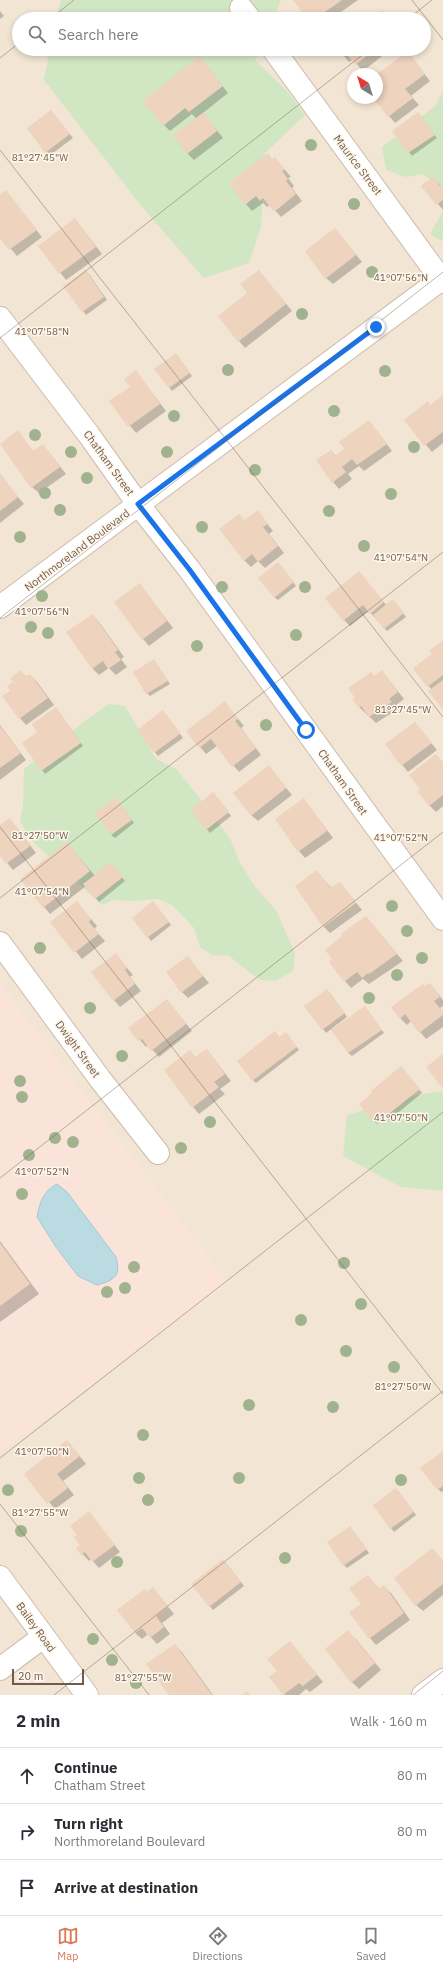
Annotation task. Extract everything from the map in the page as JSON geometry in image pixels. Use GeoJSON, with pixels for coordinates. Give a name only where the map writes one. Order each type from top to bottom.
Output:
{"type":"FeatureCollection","features":[{"type":"Feature","properties":{"kind":"street","name":"Maurice Street"},"geometry":{"type":"LineString","coordinates":[[278,56],[442,280]]}},
{"type":"Feature","properties":{"kind":"street","name":"Northmoreland Boulevard"},"geometry":{"type":"LineString","coordinates":[[0,607],[442,280]]}},
{"type":"Feature","properties":{"kind":"street","name":"Chatham Street"},"geometry":{"type":"LineString","coordinates":[[0,318],[85,429],[138,504],[193,575],[443,919]]}},
{"type":"Feature","properties":{"kind":"street","name":"Dwight Street"},"geometry":{"type":"LineString","coordinates":[[0,943],[100,1079],[158,1154]]}},
{"type":"Feature","properties":{"kind":"street","name":"Bailey Road"},"geometry":{"type":"LineString","coordinates":[[0,1577],[87,1695]]}},
{"type":"Feature","properties":{"kind":"street"},"geometry":{"type":"LineString","coordinates":[[0,1669],[43,1637]]}},
{"type":"Feature","properties":{"kind":"street"},"geometry":{"type":"LineString","coordinates":[[423,1695],[443,1680]]}},
{"type":"Feature","properties":{"kind":"shaded area"},"geometry":{"type":"Polygon","coordinates":[[[0,0],[443,0],[443,1695],[0,1695],[0,1452],[228,1283],[0,984],[0,0]]]}},
{"type":"Feature","properties":{"kind":"shaded area"},"geometry":{"type":"Polygon","coordinates":[[[0,984],[228,1283],[0,1452],[0,984]]]}},
{"type":"Feature","properties":{"kind":"green space"},"geometry":{"type":"Polygon","coordinates":[[[61,0],[281,0],[276,12],[58,12],[61,0]]]}},
{"type":"Feature","properties":{"kind":"green space"},"geometry":{"type":"Polygon","coordinates":[[[49,56],[257,56],[255,60],[288,92],[305,115],[265,153],[261,227],[249,263],[204,278],[142,207],[44,80],[49,56]]]}},
{"type":"Feature","properties":{"kind":"green space"},"geometry":{"type":"Polygon","coordinates":[[[443,91],[443,189],[423,174],[406,177],[386,170],[382,147],[435,106],[443,91]]]}},
{"type":"Feature","properties":{"kind":"green space"},"geometry":{"type":"Polygon","coordinates":[[[443,211],[443,239],[441,241],[430,234],[443,211]]]}},
{"type":"Feature","properties":{"kind":"green space"},"geometry":{"type":"Polygon","coordinates":[[[109,704],[125,706],[156,759],[176,769],[230,838],[239,861],[256,888],[276,910],[295,953],[293,971],[276,981],[260,980],[229,956],[212,955],[200,947],[194,928],[172,905],[158,899],[134,901],[113,900],[102,905],[31,840],[20,821],[23,806],[24,769],[82,723],[109,704]]]}},
{"type":"Feature","properties":{"kind":"green space"},"geometry":{"type":"Polygon","coordinates":[[[443,1091],[443,1191],[401,1187],[343,1156],[347,1115],[417,1095],[443,1091]]]}},
{"type":"Feature","properties":{"kind":"water"},"geometry":{"type":"Polygon","coordinates":[[[57,1184],[67,1192],[116,1257],[118,1269],[117,1273],[112,1279],[97,1285],[78,1276],[56,1247],[37,1217],[39,1206],[45,1194],[57,1184]]]}},
{"type":"Feature","properties":{"kind":"building"},"geometry":{"type":"Polygon","coordinates":[[[293,0],[342,0],[325,12],[302,12],[293,0]]]}},
{"type":"Feature","properties":{"kind":"building"},"geometry":{"type":"Polygon","coordinates":[[[199,56],[223,86],[189,112],[185,108],[163,126],[143,101],[199,56]]]}},
{"type":"Feature","properties":{"kind":"building"},"geometry":{"type":"Polygon","coordinates":[[[348,56],[367,56],[355,65],[348,56]]]}},
{"type":"Feature","properties":{"kind":"building"},"geometry":{"type":"Polygon","coordinates":[[[401,56],[412,56],[425,74],[405,89],[413,98],[388,117],[378,104],[383,104],[383,70],[401,56]]]}},
{"type":"Feature","properties":{"kind":"building"},"geometry":{"type":"Polygon","coordinates":[[[51,110],[70,134],[45,153],[27,128],[51,110]]]}},
{"type":"Feature","properties":{"kind":"building"},"geometry":{"type":"Polygon","coordinates":[[[204,112],[217,131],[187,154],[173,135],[204,112]]]}},
{"type":"Feature","properties":{"kind":"building"},"geometry":{"type":"Polygon","coordinates":[[[418,112],[435,135],[408,153],[392,131],[418,112]]]}},
{"type":"Feature","properties":{"kind":"building"},"geometry":{"type":"Polygon","coordinates":[[[268,153],[272,159],[275,157],[285,170],[282,171],[288,179],[286,181],[296,194],[274,212],[263,198],[260,201],[256,196],[245,205],[229,183],[268,153]]]}},
{"type":"Feature","properties":{"kind":"building"},"geometry":{"type":"Polygon","coordinates":[[[433,177],[440,186],[443,183],[443,200],[436,205],[421,186],[433,177]]]}},
{"type":"Feature","properties":{"kind":"building"},"geometry":{"type":"Polygon","coordinates":[[[6,190],[37,230],[9,250],[0,238],[0,195],[6,190]]]}},
{"type":"Feature","properties":{"kind":"building"},"geometry":{"type":"Polygon","coordinates":[[[75,218],[96,247],[59,274],[38,246],[75,218]]]}},
{"type":"Feature","properties":{"kind":"building"},"geometry":{"type":"Polygon","coordinates":[[[335,228],[356,255],[325,279],[305,251],[335,228]]]}},
{"type":"Feature","properties":{"kind":"building"},"geometry":{"type":"Polygon","coordinates":[[[86,270],[104,297],[82,312],[63,286],[86,270]]]}},
{"type":"Feature","properties":{"kind":"building"},"geometry":{"type":"Polygon","coordinates":[[[259,270],[286,304],[238,342],[218,316],[247,293],[240,284],[259,270]]]}},
{"type":"Feature","properties":{"kind":"building"},"geometry":{"type":"Polygon","coordinates":[[[176,353],[190,373],[169,388],[154,369],[176,353]]]}},
{"type":"Feature","properties":{"kind":"building"},"geometry":{"type":"Polygon","coordinates":[[[136,370],[160,404],[128,427],[109,401],[130,387],[124,379],[136,370]]]}},
{"type":"Feature","properties":{"kind":"building"},"geometry":{"type":"Polygon","coordinates":[[[443,395],[443,432],[424,446],[404,420],[428,401],[430,405],[443,395]]]}},
{"type":"Feature","properties":{"kind":"building"},"geometry":{"type":"Polygon","coordinates":[[[369,420],[387,444],[357,465],[352,459],[342,467],[346,472],[332,483],[316,460],[331,450],[335,456],[345,449],[339,442],[369,420]]]}},
{"type":"Feature","properties":{"kind":"building"},"geometry":{"type":"Polygon","coordinates":[[[18,430],[33,451],[43,444],[60,467],[31,488],[0,444],[18,430]]]}},
{"type":"Feature","properties":{"kind":"building"},"geometry":{"type":"Polygon","coordinates":[[[0,473],[18,497],[0,511],[0,473]]]}},
{"type":"Feature","properties":{"kind":"building"},"geometry":{"type":"Polygon","coordinates":[[[258,510],[268,524],[263,527],[278,546],[258,562],[252,554],[244,561],[219,529],[239,514],[244,520],[258,510]]]}},
{"type":"Feature","properties":{"kind":"building"},"geometry":{"type":"Polygon","coordinates":[[[278,562],[294,582],[274,598],[258,578],[278,562]]]}},
{"type":"Feature","properties":{"kind":"building"},"geometry":{"type":"Polygon","coordinates":[[[359,571],[384,602],[370,614],[363,605],[343,621],[325,598],[359,571]]]}},
{"type":"Feature","properties":{"kind":"building"},"geometry":{"type":"Polygon","coordinates":[[[140,583],[167,621],[142,640],[114,602],[140,583]]]}},
{"type":"Feature","properties":{"kind":"building"},"geometry":{"type":"Polygon","coordinates":[[[393,599],[404,613],[384,629],[373,615],[393,599]]]}},
{"type":"Feature","properties":{"kind":"building"},"geometry":{"type":"Polygon","coordinates":[[[93,614],[118,650],[115,652],[121,660],[108,669],[103,661],[92,669],[66,632],[93,614]]]}},
{"type":"Feature","properties":{"kind":"building"},"geometry":{"type":"Polygon","coordinates":[[[443,640],[443,675],[427,687],[413,668],[432,654],[429,651],[443,640]]]}},
{"type":"Feature","properties":{"kind":"building"},"geometry":{"type":"Polygon","coordinates":[[[154,659],[168,681],[146,694],[133,672],[154,659]]]}},
{"type":"Feature","properties":{"kind":"building"},"geometry":{"type":"Polygon","coordinates":[[[21,670],[26,677],[30,674],[48,698],[19,719],[2,696],[10,691],[7,686],[13,682],[10,678],[21,670]]]}},
{"type":"Feature","properties":{"kind":"building"},"geometry":{"type":"Polygon","coordinates":[[[382,670],[398,692],[389,699],[392,702],[369,717],[361,706],[359,708],[352,699],[355,698],[348,688],[371,672],[374,676],[382,670]]]}},
{"type":"Feature","properties":{"kind":"building"},"geometry":{"type":"Polygon","coordinates":[[[443,680],[443,710],[428,691],[443,680]]]}},
{"type":"Feature","properties":{"kind":"building"},"geometry":{"type":"Polygon","coordinates":[[[225,701],[238,719],[235,721],[256,748],[232,767],[211,739],[199,748],[186,731],[225,701]]]}},
{"type":"Feature","properties":{"kind":"building"},"geometry":{"type":"Polygon","coordinates":[[[56,707],[81,743],[41,771],[22,743],[37,732],[32,724],[56,707]]]}},
{"type":"Feature","properties":{"kind":"building"},"geometry":{"type":"Polygon","coordinates":[[[163,710],[180,734],[154,753],[137,730],[163,710]]]}},
{"type":"Feature","properties":{"kind":"building"},"geometry":{"type":"Polygon","coordinates":[[[415,722],[432,743],[401,766],[385,744],[415,722]]]}},
{"type":"Feature","properties":{"kind":"building"},"geometry":{"type":"Polygon","coordinates":[[[0,726],[21,753],[0,768],[0,726]]]}},
{"type":"Feature","properties":{"kind":"building"},"geometry":{"type":"Polygon","coordinates":[[[436,754],[443,763],[443,795],[429,806],[417,791],[420,789],[409,775],[436,754]]]}},
{"type":"Feature","properties":{"kind":"building"},"geometry":{"type":"Polygon","coordinates":[[[269,765],[286,788],[251,816],[233,793],[269,765]]]}},
{"type":"Feature","properties":{"kind":"building"},"geometry":{"type":"Polygon","coordinates":[[[213,792],[229,812],[206,830],[191,810],[213,792]]]}},
{"type":"Feature","properties":{"kind":"building"},"geometry":{"type":"Polygon","coordinates":[[[116,797],[132,820],[111,835],[95,813],[116,797]]]}},
{"type":"Feature","properties":{"kind":"building"},"geometry":{"type":"Polygon","coordinates":[[[304,798],[327,831],[298,852],[275,819],[304,798]]]}},
{"type":"Feature","properties":{"kind":"building"},"geometry":{"type":"Polygon","coordinates":[[[10,818],[30,846],[6,864],[0,856],[0,825],[10,818]]]}},
{"type":"Feature","properties":{"kind":"building"},"geometry":{"type":"Polygon","coordinates":[[[67,842],[90,871],[43,908],[20,879],[67,842]]]}},
{"type":"Feature","properties":{"kind":"building"},"geometry":{"type":"Polygon","coordinates":[[[111,862],[123,877],[95,899],[83,884],[111,862]]]}},
{"type":"Feature","properties":{"kind":"building"},"geometry":{"type":"Polygon","coordinates":[[[317,870],[330,888],[340,882],[356,903],[323,927],[295,886],[317,870]]]}},
{"type":"Feature","properties":{"kind":"building"},"geometry":{"type":"Polygon","coordinates":[[[77,901],[91,919],[89,922],[99,934],[74,953],[50,922],[77,901]]]}},
{"type":"Feature","properties":{"kind":"building"},"geometry":{"type":"Polygon","coordinates":[[[153,901],[169,922],[147,938],[132,918],[153,901]]]}},
{"type":"Feature","properties":{"kind":"building"},"geometry":{"type":"Polygon","coordinates":[[[366,916],[397,954],[362,978],[357,972],[344,982],[329,962],[332,959],[325,950],[342,936],[341,934],[366,916]]]}},
{"type":"Feature","properties":{"kind":"building"},"geometry":{"type":"Polygon","coordinates":[[[116,953],[127,968],[125,970],[135,984],[113,1001],[91,972],[116,953]]]}},
{"type":"Feature","properties":{"kind":"building"},"geometry":{"type":"Polygon","coordinates":[[[188,956],[203,976],[181,993],[166,972],[188,956]]]}},
{"type":"Feature","properties":{"kind":"building"},"geometry":{"type":"Polygon","coordinates":[[[430,983],[440,997],[434,1001],[443,1012],[443,1015],[419,1033],[405,1014],[400,1019],[391,1007],[423,984],[425,986],[430,983]]]}},
{"type":"Feature","properties":{"kind":"building"},"geometry":{"type":"Polygon","coordinates":[[[327,989],[345,1013],[322,1030],[304,1006],[327,989]]]}},
{"type":"Feature","properties":{"kind":"building"},"geometry":{"type":"Polygon","coordinates":[[[167,999],[186,1024],[151,1051],[142,1039],[138,1041],[128,1028],[167,999]]]}},
{"type":"Feature","properties":{"kind":"building"},"geometry":{"type":"Polygon","coordinates":[[[365,1006],[382,1030],[348,1053],[331,1030],[365,1006]]]}},
{"type":"Feature","properties":{"kind":"building"},"geometry":{"type":"Polygon","coordinates":[[[275,1031],[279,1037],[286,1032],[297,1047],[252,1081],[237,1061],[275,1031]]]}},
{"type":"Feature","properties":{"kind":"building"},"geometry":{"type":"Polygon","coordinates":[[[207,1049],[225,1074],[214,1082],[219,1087],[192,1108],[164,1070],[190,1050],[195,1057],[207,1049]]]}},
{"type":"Feature","properties":{"kind":"building"},"geometry":{"type":"Polygon","coordinates":[[[443,1054],[443,1089],[426,1067],[443,1054]]]}},
{"type":"Feature","properties":{"kind":"building"},"geometry":{"type":"Polygon","coordinates":[[[401,1066],[420,1089],[385,1117],[383,1114],[373,1121],[359,1104],[372,1093],[371,1091],[401,1066]]]}},
{"type":"Feature","properties":{"kind":"building"},"geometry":{"type":"Polygon","coordinates":[[[0,1243],[30,1284],[0,1306],[0,1243]]]}},
{"type":"Feature","properties":{"kind":"building"},"geometry":{"type":"Polygon","coordinates":[[[67,1440],[80,1456],[57,1474],[68,1488],[47,1504],[24,1474],[67,1440]]]}},
{"type":"Feature","properties":{"kind":"building"},"geometry":{"type":"Polygon","coordinates":[[[443,1451],[443,1486],[437,1490],[420,1468],[443,1451]]]}},
{"type":"Feature","properties":{"kind":"building"},"geometry":{"type":"Polygon","coordinates":[[[396,1488],[414,1512],[390,1529],[373,1505],[396,1488]]]}},
{"type":"Feature","properties":{"kind":"building"},"geometry":{"type":"Polygon","coordinates":[[[89,1511],[115,1545],[92,1562],[85,1552],[81,1555],[76,1548],[80,1545],[74,1537],[77,1535],[70,1526],[89,1511]]]}},
{"type":"Feature","properties":{"kind":"building"},"geometry":{"type":"Polygon","coordinates":[[[350,1526],[367,1549],[343,1566],[327,1542],[350,1526]]]}},
{"type":"Feature","properties":{"kind":"building"},"geometry":{"type":"Polygon","coordinates":[[[432,1548],[443,1561],[443,1584],[415,1606],[394,1578],[432,1548]]]}},
{"type":"Feature","properties":{"kind":"building"},"geometry":{"type":"Polygon","coordinates":[[[223,1559],[241,1582],[209,1607],[191,1584],[223,1559]]]}},
{"type":"Feature","properties":{"kind":"building"},"geometry":{"type":"Polygon","coordinates":[[[368,1575],[379,1589],[384,1585],[404,1613],[369,1639],[349,1612],[361,1604],[349,1588],[368,1575]]]}},
{"type":"Feature","properties":{"kind":"building"},"geometry":{"type":"Polygon","coordinates":[[[153,1587],[168,1607],[156,1616],[164,1627],[150,1638],[142,1628],[135,1633],[117,1610],[145,1589],[147,1592],[153,1587]]]}},
{"type":"Feature","properties":{"kind":"building"},"geometry":{"type":"Polygon","coordinates":[[[348,1630],[375,1663],[351,1683],[325,1649],[348,1630]]]}},
{"type":"Feature","properties":{"kind":"building"},"geometry":{"type":"Polygon","coordinates":[[[290,1641],[317,1675],[303,1686],[299,1683],[283,1695],[269,1677],[277,1671],[267,1659],[290,1641]]]}},
{"type":"Feature","properties":{"kind":"building"},"geometry":{"type":"Polygon","coordinates":[[[175,1644],[212,1695],[169,1695],[146,1664],[175,1644]]]}},
{"type":"Feature","properties":{"kind":"building"},"geometry":{"type":"Polygon","coordinates":[[[247,1691],[250,1695],[242,1695],[247,1691]]]}},
{"type":"Feature","properties":{"kind":"route"},"geometry":{"type":"LineString","coordinates":[[306,730],[189,569],[138,504],[376,327]]}}]}
